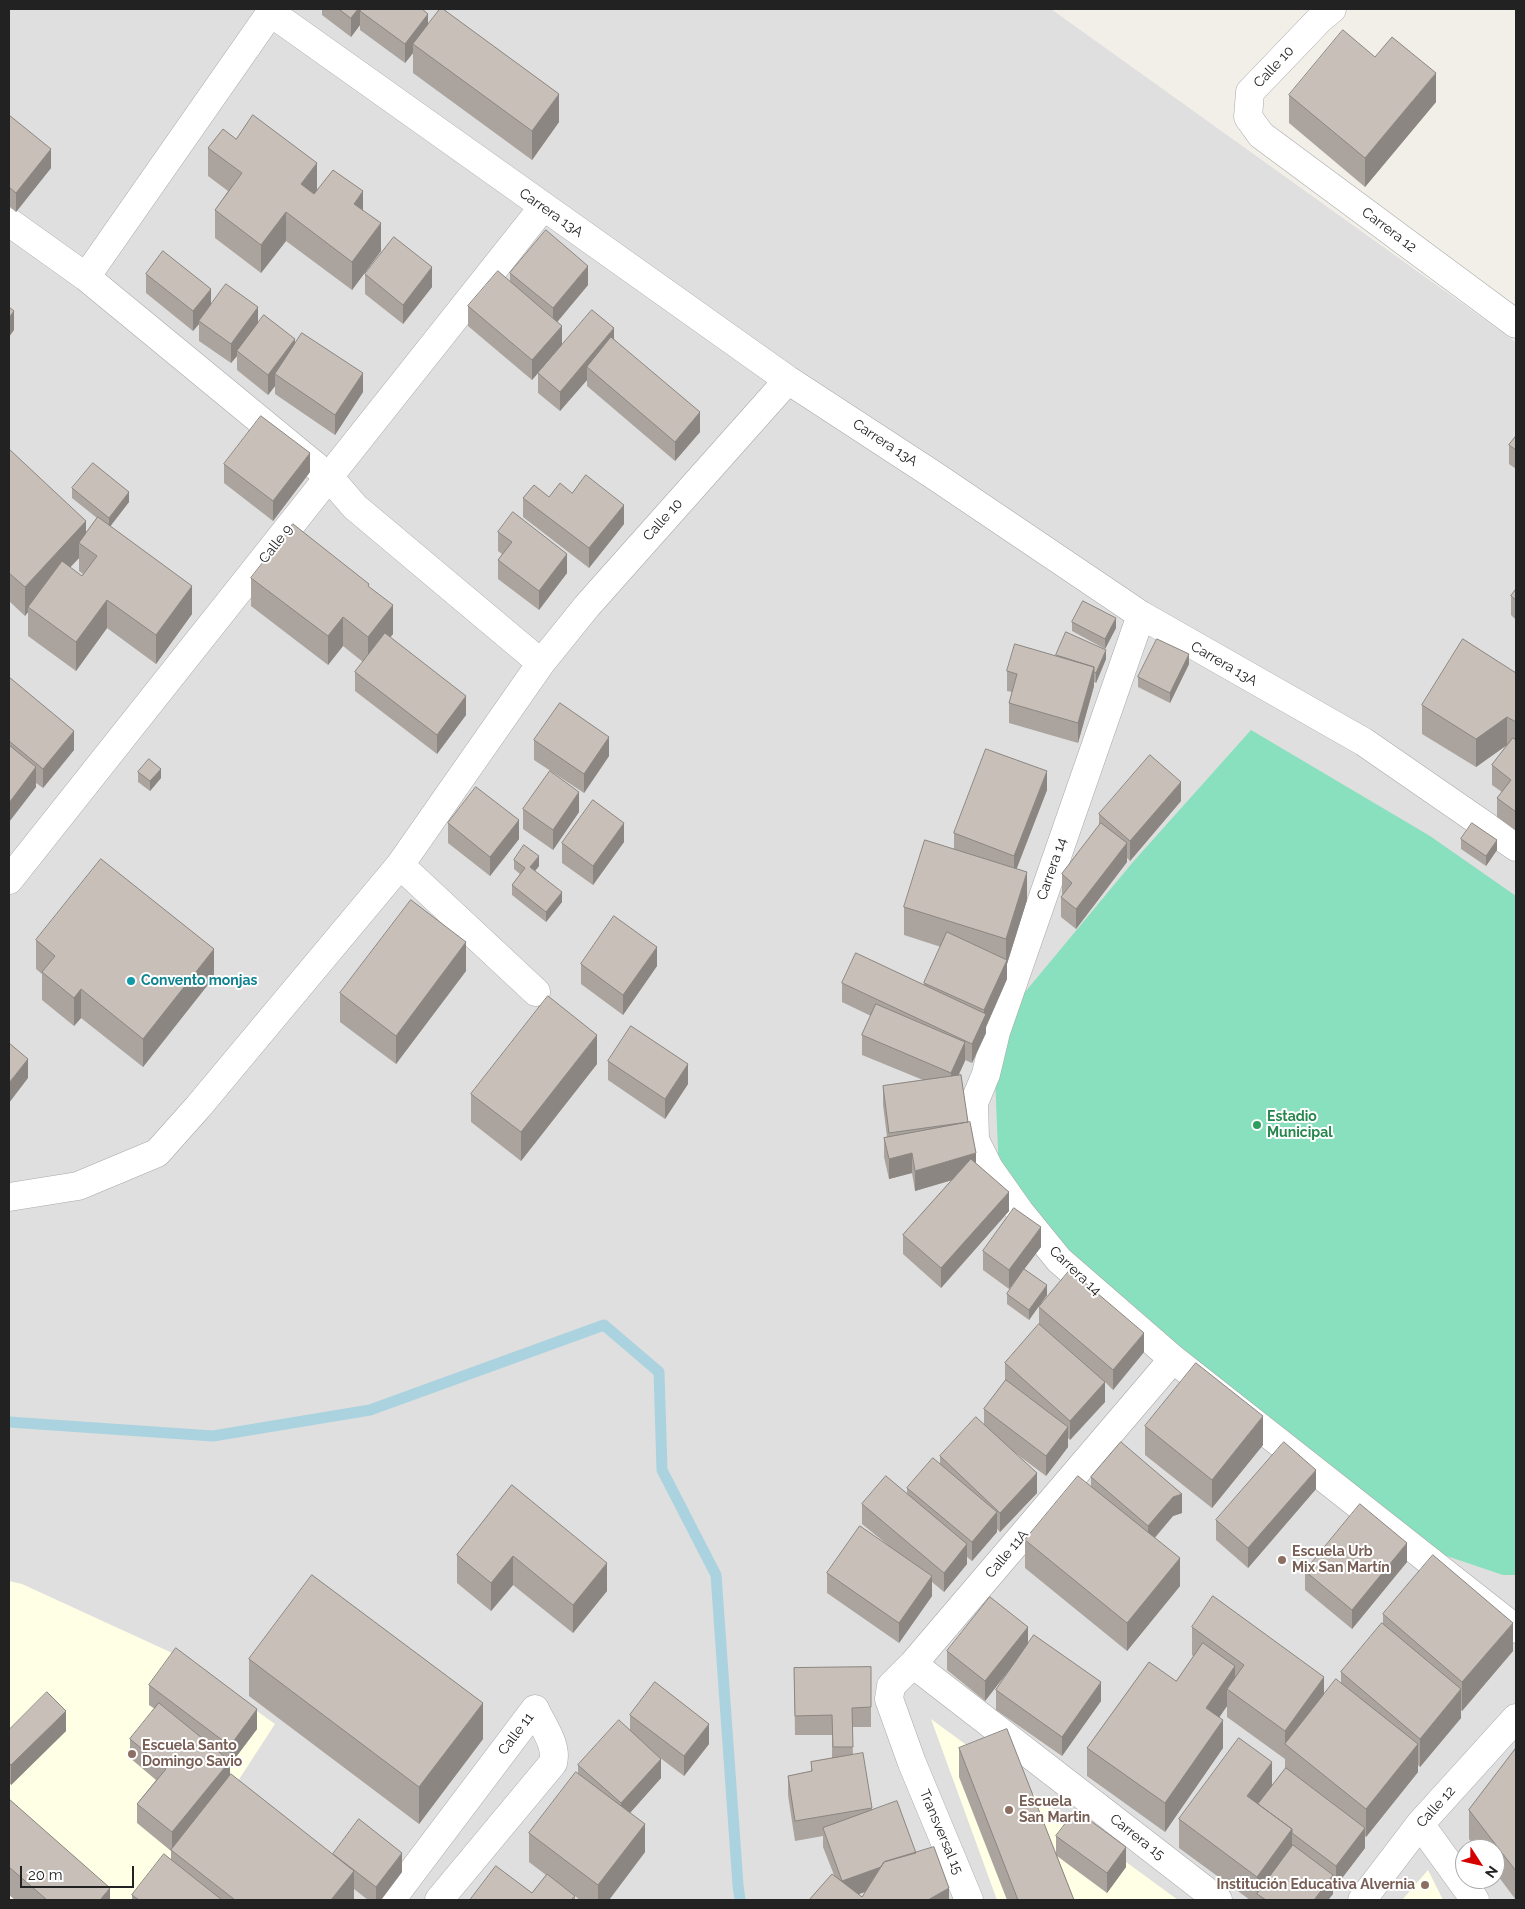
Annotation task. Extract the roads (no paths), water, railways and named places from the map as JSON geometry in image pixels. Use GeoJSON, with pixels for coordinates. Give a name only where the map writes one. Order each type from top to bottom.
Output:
{"type":"FeatureCollection","features":[{"type":"Feature","properties":{"kind":"street","name":"Calle 10"},"geometry":{"type":"LineString","coordinates":[[1261,135],[1248,117],[1250,92],[1319,20],[1332,9]]}},
{"type":"Feature","properties":{"kind":"street","name":"Carrera 13A"},"geometry":{"type":"LineString","coordinates":[[271,11],[543,207],[788,380],[936,476],[1140,616],[1364,742],[1516,847]]}},
{"type":"Feature","properties":{"kind":"street"},"geometry":{"type":"LineString","coordinates":[[86,277],[271,11]]}},
{"type":"Feature","properties":{"kind":"street","name":"Carrera 12"},"geometry":{"type":"LineString","coordinates":[[1261,135],[1516,324]]}},
{"type":"Feature","properties":{"kind":"street","name":"Calle 9"},"geometry":{"type":"LineString","coordinates":[[9,880],[543,207]]}},
{"type":"Feature","properties":{"kind":"street"},"geometry":{"type":"LineString","coordinates":[[9,222],[86,277],[329,477],[355,506],[542,663]]}},
{"type":"Feature","properties":{"kind":"street","name":"Calle 10"},"geometry":{"type":"LineString","coordinates":[[9,1198],[78,1186],[157,1153],[198,1107],[400,865],[542,663],[587,606],[788,380]]}},
{"type":"Feature","properties":{"kind":"street","name":"Carrera 14"},"geometry":{"type":"LineString","coordinates":[[1140,616],[996,1032],[986,1074],[974,1103],[975,1140],[986,1163],[1020,1212],[1059,1260],[1173,1359],[1516,1629]]}},
{"type":"Feature","properties":{"kind":"street"},"geometry":{"type":"LineString","coordinates":[[400,865],[536,992]]}},
{"type":"Feature","properties":{"kind":"street","name":"Calle 11A"},"geometry":{"type":"LineString","coordinates":[[912,1763],[894,1715],[889,1693],[896,1681],[913,1664],[1173,1359]]}},
{"type":"Feature","properties":{"kind":"street","name":"Carrera 15"},"geometry":{"type":"LineString","coordinates":[[913,1664],[1218,1900]]}},
{"type":"Feature","properties":{"kind":"street","name":"Calle 11"},"geometry":{"type":"LineString","coordinates":[[391,1900],[535,1709],[554,1748],[555,1756],[553,1763],[439,1900]]}},
{"type":"Feature","properties":{"kind":"street","name":"Calle 12"},"geometry":{"type":"LineString","coordinates":[[1362,1900],[1420,1824],[1516,1718]]}},
{"type":"Feature","properties":{"kind":"street","name":"Transversal 15"},"geometry":{"type":"LineString","coordinates":[[912,1763],[969,1900]]}},
{"type":"Feature","properties":{"kind":"street"},"geometry":{"type":"LineString","coordinates":[[1420,1824],[1476,1900]]}},
{"type":"Feature","properties":{"kind":"waterway"},"geometry":{"type":"LineString","coordinates":[[9,1422],[213,1436],[370,1410],[604,1325],[659,1372],[662,1470],[716,1575],[740,1900]]}},
{"type":"Feature","properties":{"kind":"place","name":"Convento monjas"},"geometry":{"type":"Point","coordinates":[131,981]}},
{"type":"Feature","properties":{"kind":"place","name":"Estadio Municipal"},"geometry":{"type":"Point","coordinates":[1257,1125]}},
{"type":"Feature","properties":{"kind":"place","name":"Escuela Urb Mix San Martín"},"geometry":{"type":"Point","coordinates":[1282,1560]}},
{"type":"Feature","properties":{"kind":"place","name":"Escuela Santo Domingo Savio"},"geometry":{"type":"Point","coordinates":[132,1754]}},
{"type":"Feature","properties":{"kind":"place","name":"Escuela San Martin"},"geometry":{"type":"Point","coordinates":[1009,1810]}},
{"type":"Feature","properties":{"kind":"place","name":"Institución Educativa Alvernia"},"geometry":{"type":"Point","coordinates":[1425,1885]}}]}
